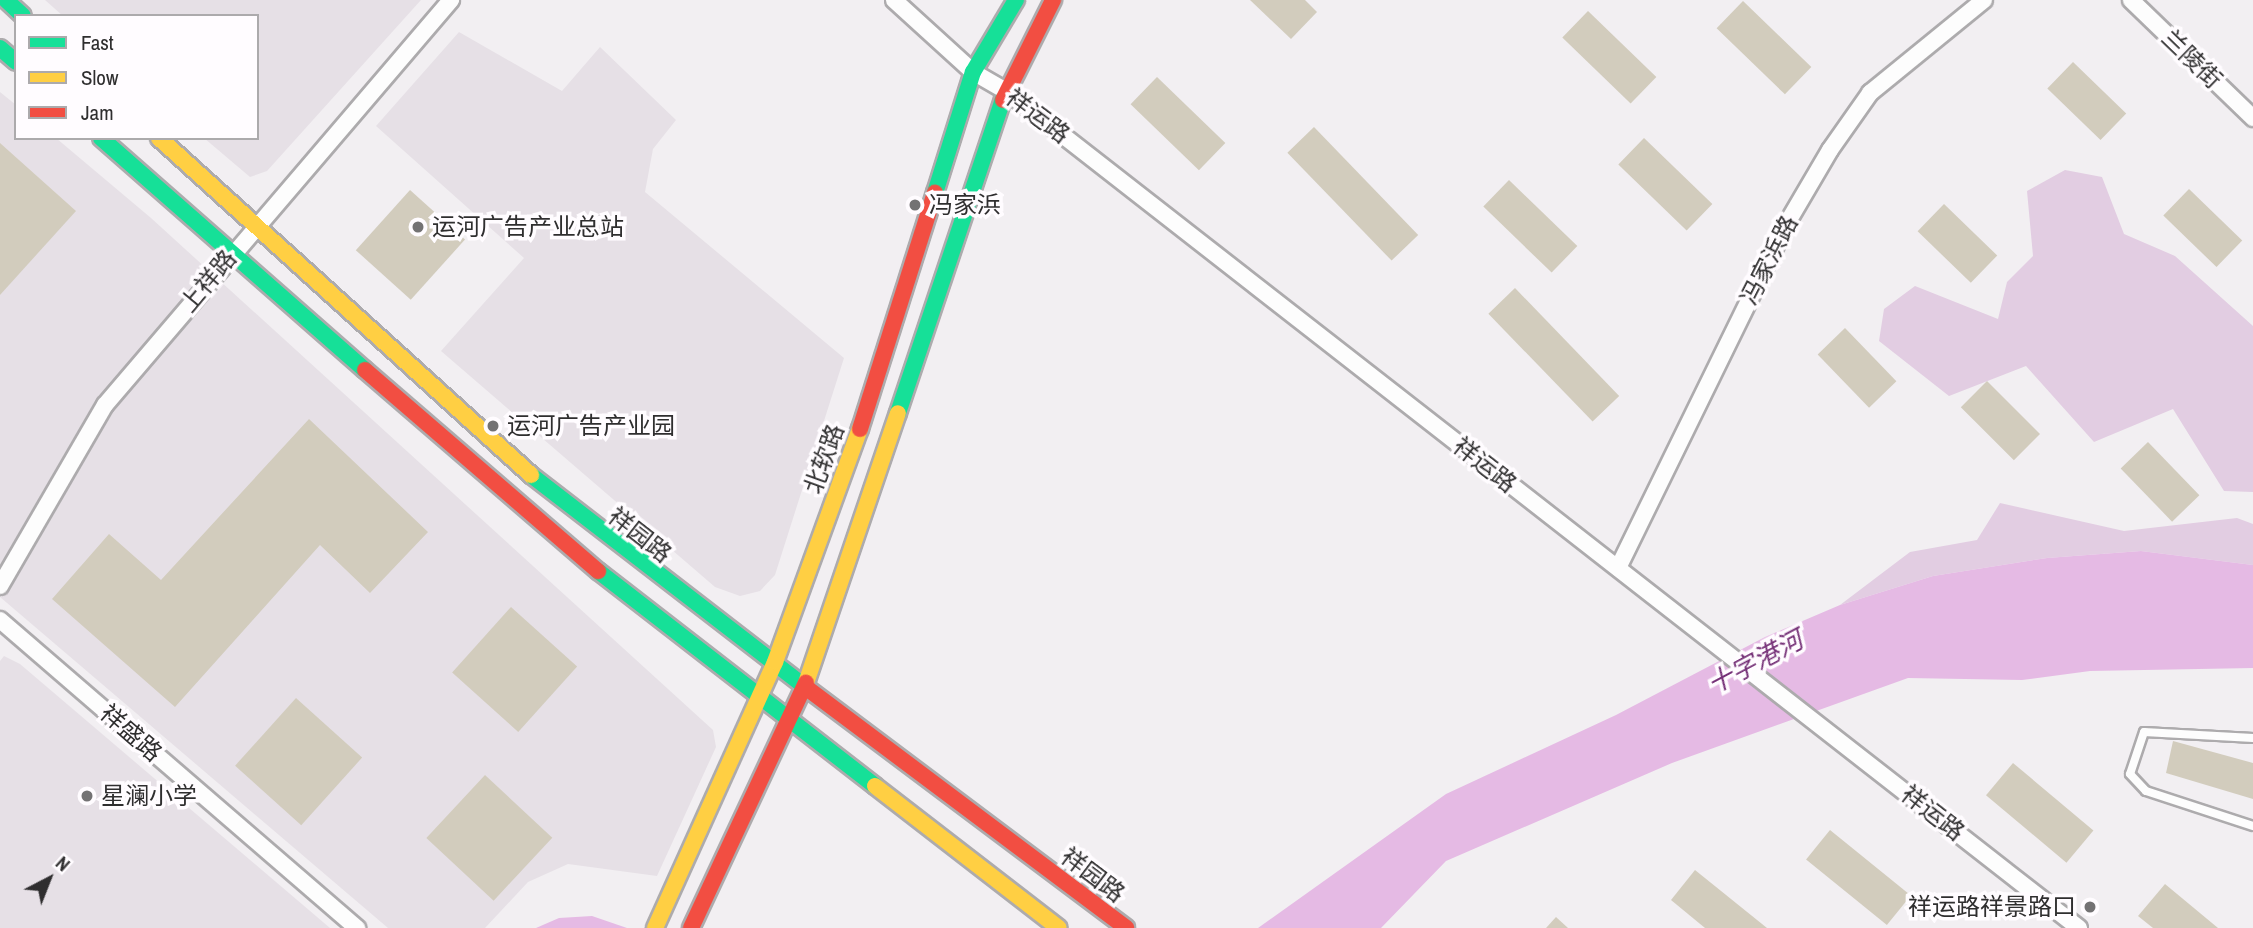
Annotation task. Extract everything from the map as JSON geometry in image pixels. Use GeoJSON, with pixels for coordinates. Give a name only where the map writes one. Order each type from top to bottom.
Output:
{"type":"FeatureCollection","features":[{"type":"Feature","properties":{"kind":"main road"},"geometry":{"type":"LineString","coordinates":[[6,0],[21,14]]}},
{"type":"Feature","properties":{"kind":"main road","name":"北软路"},"geometry":{"type":"LineString","coordinates":[[655,927],[775,662],[872,396],[973,72],[1016,0]]}},
{"type":"Feature","properties":{"kind":"main road"},"geometry":{"type":"LineString","coordinates":[[691,928],[806,684],[1006,91],[1053,0]]}},
{"type":"Feature","properties":{"kind":"main road"},"geometry":{"type":"LineString","coordinates":[[0,48],[14,60]]}},
{"type":"Feature","properties":{"kind":"main road"},"geometry":{"type":"LineString","coordinates":[[103,140],[230,255],[560,542],[1059,928]]}},
{"type":"Feature","properties":{"kind":"main road","name":"祥园路"},"geometry":{"type":"LineString","coordinates":[[161,140],[522,468],[713,620],[806,684],[1126,928]]}},
{"type":"Feature","properties":{"kind":"street","name":"上祥路"},"geometry":{"type":"LineString","coordinates":[[0,586],[105,405],[255,225],[451,0]]}},
{"type":"Feature","properties":{"kind":"street","name":"祥运路"},"geometry":{"type":"LineString","coordinates":[[894,0],[973,72],[1006,91],[1823,725],[2079,928]]}},
{"type":"Feature","properties":{"kind":"street","name":"冯家浜路"},"geometry":{"type":"LineString","coordinates":[[1618,568],[1786,225],[1830,150],[1870,93],[1984,0]]}},
{"type":"Feature","properties":{"kind":"street","name":"兰陵街"},"geometry":{"type":"LineString","coordinates":[[2131,0],[2253,118]]}},
{"type":"Feature","properties":{"kind":"street","name":"祥盛路"},"geometry":{"type":"LineString","coordinates":[[0,620],[357,928]]}},
{"type":"Feature","properties":{"kind":"lane"},"geometry":{"type":"LineString","coordinates":[[2253,738],[2144,732],[2130,774],[2146,791],[2253,825]]}},
{"type":"Feature","properties":{"kind":"shaded area"},"geometry":{"type":"Polygon","coordinates":[[[45,0],[421,0],[267,171],[250,177],[206,140],[259,140],[259,14],[61,14],[45,0]]]}},
{"type":"Feature","properties":{"kind":"shaded area"},"geometry":{"type":"Polygon","coordinates":[[[459,32],[562,91],[600,47],[676,120],[653,149],[645,192],[844,358],[775,575],[760,591],[740,596],[715,587],[441,351],[524,258],[376,126],[459,32]]]}},
{"type":"Feature","properties":{"kind":"shaded area"},"geometry":{"type":"Polygon","coordinates":[[[0,92],[14,103],[14,140],[58,140],[151,218],[713,730],[716,747],[657,876],[568,864],[528,882],[485,928],[388,928],[0,597],[0,92]]]}},
{"type":"Feature","properties":{"kind":"shaded area"},"geometry":{"type":"Polygon","coordinates":[[[2065,170],[2102,177],[2124,234],[2175,256],[2253,326],[2253,492],[2224,491],[2173,409],[2094,442],[2026,366],[1949,396],[1879,341],[1884,309],[1915,286],[1998,319],[2007,282],[2033,256],[2027,191],[2065,170]]]}},
{"type":"Feature","properties":{"kind":"shaded area"},"geometry":{"type":"Polygon","coordinates":[[[2000,503],[2124,531],[2237,518],[2253,524],[2253,565],[2141,551],[2047,558],[1933,576],[1840,605],[1910,552],[1977,540],[2000,503]]]}},
{"type":"Feature","properties":{"kind":"shaded area","name":"星澜小学"},"geometry":{"type":"Polygon","coordinates":[[[4,656],[20,664],[330,928],[0,928],[0,661],[4,656]]]}},
{"type":"Feature","properties":{"kind":"water","name":"十字港河"},"geometry":{"type":"Polygon","coordinates":[[[2141,551],[2253,565],[2253,668],[2090,671],[2022,680],[1908,678],[1672,763],[1446,861],[1381,928],[1258,928],[1446,794],[1616,715],[1765,637],[1840,605],[1933,576],[2047,558],[2141,551]]]}},
{"type":"Feature","properties":{"kind":"water"},"geometry":{"type":"Polygon","coordinates":[[[592,916],[627,928],[536,928],[559,918],[592,916]]]}},
{"type":"Feature","properties":{"kind":"building"},"geometry":{"type":"Polygon","coordinates":[[[1250,0],[1305,0],[1317,12],[1291,39],[1250,0]]]}},
{"type":"Feature","properties":{"kind":"building"},"geometry":{"type":"Polygon","coordinates":[[[1743,1],[1811,67],[1785,94],[1717,28],[1743,1]]]}},
{"type":"Feature","properties":{"kind":"building"},"geometry":{"type":"Polygon","coordinates":[[[1588,11],[1656,77],[1631,104],[1562,38],[1588,11]]]}},
{"type":"Feature","properties":{"kind":"building"},"geometry":{"type":"Polygon","coordinates":[[[2073,62],[2126,113],[2101,140],[2047,89],[2073,62]]]}},
{"type":"Feature","properties":{"kind":"building"},"geometry":{"type":"Polygon","coordinates":[[[1157,77],[1225,143],[1199,170],[1131,104],[1157,77]]]}},
{"type":"Feature","properties":{"kind":"building"},"geometry":{"type":"Polygon","coordinates":[[[1314,127],[1418,235],[1392,261],[1287,153],[1314,127]]]}},
{"type":"Feature","properties":{"kind":"building"},"geometry":{"type":"Polygon","coordinates":[[[1644,138],[1712,204],[1687,231],[1618,165],[1644,138]]]}},
{"type":"Feature","properties":{"kind":"building"},"geometry":{"type":"Polygon","coordinates":[[[0,143],[76,211],[0,295],[0,143]]]}},
{"type":"Feature","properties":{"kind":"building"},"geometry":{"type":"Polygon","coordinates":[[[1509,180],[1577,246],[1552,273],[1483,207],[1509,180]]]}},
{"type":"Feature","properties":{"kind":"building"},"geometry":{"type":"Polygon","coordinates":[[[2189,189],[2242,240],[2217,267],[2163,216],[2189,189]]]}},
{"type":"Feature","properties":{"kind":"building"},"geometry":{"type":"Polygon","coordinates":[[[410,190],[465,240],[411,300],[356,250],[410,190]]]}},
{"type":"Feature","properties":{"kind":"building"},"geometry":{"type":"Polygon","coordinates":[[[1944,204],[1997,255],[1971,283],[1918,231],[1944,204]]]}},
{"type":"Feature","properties":{"kind":"building"},"geometry":{"type":"Polygon","coordinates":[[[1515,288],[1619,396],[1593,422],[1488,314],[1515,288]]]}},
{"type":"Feature","properties":{"kind":"building"},"geometry":{"type":"Polygon","coordinates":[[[1845,328],[1896,381],[1869,408],[1818,354],[1845,328]]]}},
{"type":"Feature","properties":{"kind":"building"},"geometry":{"type":"Polygon","coordinates":[[[1987,381],[2040,434],[2014,460],[1961,407],[1987,381]]]}},
{"type":"Feature","properties":{"kind":"building"},"geometry":{"type":"Polygon","coordinates":[[[309,419],[428,532],[370,593],[320,545],[175,707],[52,599],[109,534],[161,580],[309,419]]]}},
{"type":"Feature","properties":{"kind":"building"},"geometry":{"type":"Polygon","coordinates":[[[2148,442],[2199,495],[2172,522],[2121,468],[2148,442]]]}},
{"type":"Feature","properties":{"kind":"building"},"geometry":{"type":"Polygon","coordinates":[[[511,607],[577,667],[518,732],[452,672],[511,607]]]}},
{"type":"Feature","properties":{"kind":"building"},"geometry":{"type":"Polygon","coordinates":[[[296,698],[362,758],[301,825],[235,766],[296,698]]]}},
{"type":"Feature","properties":{"kind":"building"},"geometry":{"type":"Polygon","coordinates":[[[2173,741],[2253,763],[2253,799],[2166,773],[2173,741]]]}},
{"type":"Feature","properties":{"kind":"building"},"geometry":{"type":"Polygon","coordinates":[[[2013,763],[2093,830],[2066,863],[1986,795],[2013,763]]]}},
{"type":"Feature","properties":{"kind":"building"},"geometry":{"type":"Polygon","coordinates":[[[485,775],[552,838],[494,901],[426,838],[485,775]]]}},
{"type":"Feature","properties":{"kind":"building"},"geometry":{"type":"Polygon","coordinates":[[[1830,830],[1911,895],[1887,925],[1806,860],[1830,830]]]}},
{"type":"Feature","properties":{"kind":"building"},"geometry":{"type":"Polygon","coordinates":[[[1695,870],[1767,928],[1705,928],[1671,900],[1695,870]]]}},
{"type":"Feature","properties":{"kind":"building"},"geometry":{"type":"Polygon","coordinates":[[[2165,884],[2218,928],[2153,928],[2138,916],[2165,884]]]}},
{"type":"Feature","properties":{"kind":"building"},"geometry":{"type":"Polygon","coordinates":[[[1556,917],[1568,928],[1546,928],[1556,917]]]}},
{"type":"Feature","properties":{"kind":"traffic: fast"},"geometry":{"type":"LineString","coordinates":[[6,0],[21,14]]}},
{"type":"Feature","properties":{"kind":"traffic: fast"},"geometry":{"type":"LineString","coordinates":[[935,193],[973,72],[1016,0]]}},
{"type":"Feature","properties":{"kind":"traffic: fast"},"geometry":{"type":"LineString","coordinates":[[0,48],[14,60]]}},
{"type":"Feature","properties":{"kind":"traffic: fast"},"geometry":{"type":"LineString","coordinates":[[898,413],[1003,100]]}},
{"type":"Feature","properties":{"kind":"traffic: fast"},"geometry":{"type":"LineString","coordinates":[[103,140],[365,370]]}},
{"type":"Feature","properties":{"kind":"traffic: fast"},"geometry":{"type":"LineString","coordinates":[[531,475],[808,689]]}},
{"type":"Feature","properties":{"kind":"traffic: fast"},"geometry":{"type":"LineString","coordinates":[[598,571],[875,786]]}},
{"type":"Feature","properties":{"kind":"traffic: slow"},"geometry":{"type":"LineString","coordinates":[[161,140],[531,475]]}},
{"type":"Feature","properties":{"kind":"traffic: slow"},"geometry":{"type":"LineString","coordinates":[[806,683],[898,413]]}},
{"type":"Feature","properties":{"kind":"traffic: slow"},"geometry":{"type":"LineString","coordinates":[[655,928],[775,662],[860,429]]}},
{"type":"Feature","properties":{"kind":"traffic: slow"},"geometry":{"type":"LineString","coordinates":[[875,786],[1059,928]]}},
{"type":"Feature","properties":{"kind":"traffic: jam"},"geometry":{"type":"LineString","coordinates":[[1003,100],[1053,0]]}},
{"type":"Feature","properties":{"kind":"traffic: jam"},"geometry":{"type":"LineString","coordinates":[[860,429],[935,193]]}},
{"type":"Feature","properties":{"kind":"traffic: jam"},"geometry":{"type":"LineString","coordinates":[[365,370],[598,571]]}},
{"type":"Feature","properties":{"kind":"traffic: jam"},"geometry":{"type":"LineString","coordinates":[[691,928],[806,683]]}},
{"type":"Feature","properties":{"kind":"traffic: jam"},"geometry":{"type":"LineString","coordinates":[[808,689],[1126,928]]}},
{"type":"Feature","properties":{"kind":"place","name":"冯家浜"},"geometry":{"type":"Point","coordinates":[915,205]}},
{"type":"Feature","properties":{"kind":"place","name":"运河广告产业总站"},"geometry":{"type":"Point","coordinates":[418,227]}},
{"type":"Feature","properties":{"kind":"place","name":"运河广告产业园"},"geometry":{"type":"Point","coordinates":[493,426]}},
{"type":"Feature","properties":{"kind":"place","name":"星澜小学"},"geometry":{"type":"Point","coordinates":[87,796]}},
{"type":"Feature","properties":{"kind":"place","name":"祥运路祥景路口"},"geometry":{"type":"Point","coordinates":[2090,907]}}]}
